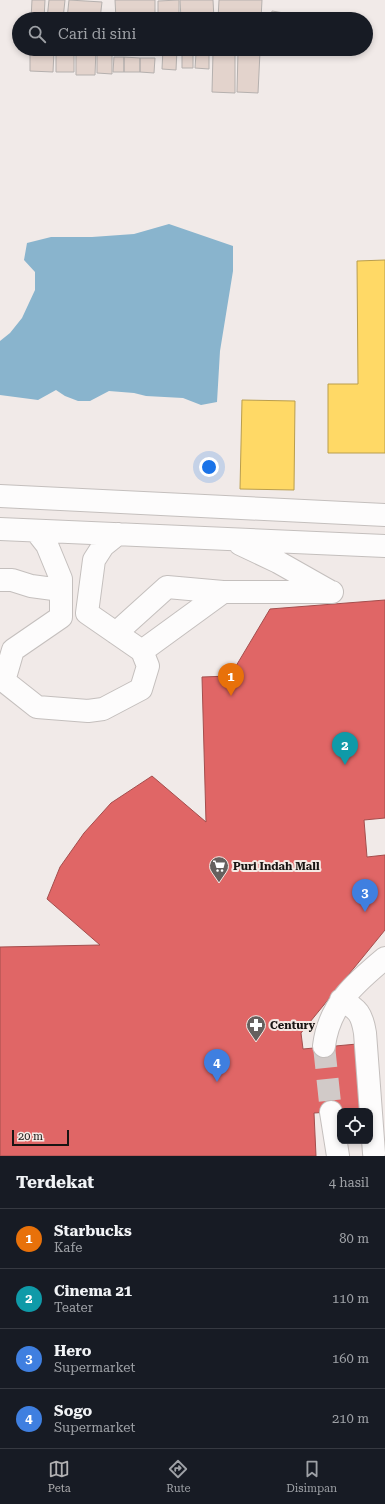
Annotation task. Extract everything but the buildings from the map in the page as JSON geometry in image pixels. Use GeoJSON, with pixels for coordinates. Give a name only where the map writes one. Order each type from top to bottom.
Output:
{"type":"FeatureCollection","features":[{"type":"Feature","properties":{"kind":"street"},"geometry":{"type":"LineString","coordinates":[[0,496],[385,515]]}},
{"type":"Feature","properties":{"kind":"street"},"geometry":{"type":"LineString","coordinates":[[0,529],[385,546]]}},
{"type":"Feature","properties":{"kind":"street"},"geometry":{"type":"LineString","coordinates":[[36,531],[47,545],[61,585],[61,617],[13,650],[4,681],[37,707],[88,711],[103,709],[141,689],[148,666],[142,651],[87,613],[94,560],[103,546],[118,534]]}},
{"type":"Feature","properties":{"kind":"street"},"geometry":{"type":"LineString","coordinates":[[116,633],[167,587],[223,592],[332,592],[278,562],[231,540]]}},
{"type":"Feature","properties":{"kind":"street"},"geometry":{"type":"LineString","coordinates":[[4,584],[31,586],[61,585],[91,581]]}},
{"type":"Feature","properties":{"kind":"street"},"geometry":{"type":"LineString","coordinates":[[142,651],[223,592]]}},
{"type":"Feature","properties":{"kind":"street"},"geometry":{"type":"LineString","coordinates":[[324,1046],[331,1017],[341,1000],[364,976],[385,958]]}},
{"type":"Feature","properties":{"kind":"street"},"geometry":{"type":"LineString","coordinates":[[341,1000],[354,1006],[364,1023],[374,1153]]}},
{"type":"Feature","properties":{"kind":"street"},"geometry":{"type":"LineString","coordinates":[[331,1112],[338,1156]]}},
{"type":"Feature","properties":{"kind":"water"},"geometry":{"type":"Polygon","coordinates":[[[169,224],[233,246],[233,271],[220,351],[217,402],[201,405],[183,398],[146,396],[134,393],[109,391],[90,401],[78,401],[65,396],[56,390],[38,400],[0,395],[0,341],[10,333],[22,318],[35,290],[35,272],[24,260],[27,243],[51,237],[92,237],[134,234],[169,224]]]}},
{"type":"Feature","properties":{"kind":"tunnel"},"geometry":{"type":"LineString","coordinates":[[324,1046],[331,1112]]}},
{"type":"Feature","properties":{"kind":"place","name":"Starbucks"},"geometry":{"type":"Point","coordinates":[231,696]}},
{"type":"Feature","properties":{"kind":"place","name":"Cinema 21"},"geometry":{"type":"Point","coordinates":[345,765]}},
{"type":"Feature","properties":{"kind":"place","name":"Puri Indah Mall"},"geometry":{"type":"Point","coordinates":[219,883]}},
{"type":"Feature","properties":{"kind":"place","name":"Hero"},"geometry":{"type":"Point","coordinates":[365,912]}},
{"type":"Feature","properties":{"kind":"place","name":"Century"},"geometry":{"type":"Point","coordinates":[256,1042]}},
{"type":"Feature","properties":{"kind":"place","name":"Sogo"},"geometry":{"type":"Point","coordinates":[217,1082]}}]}
